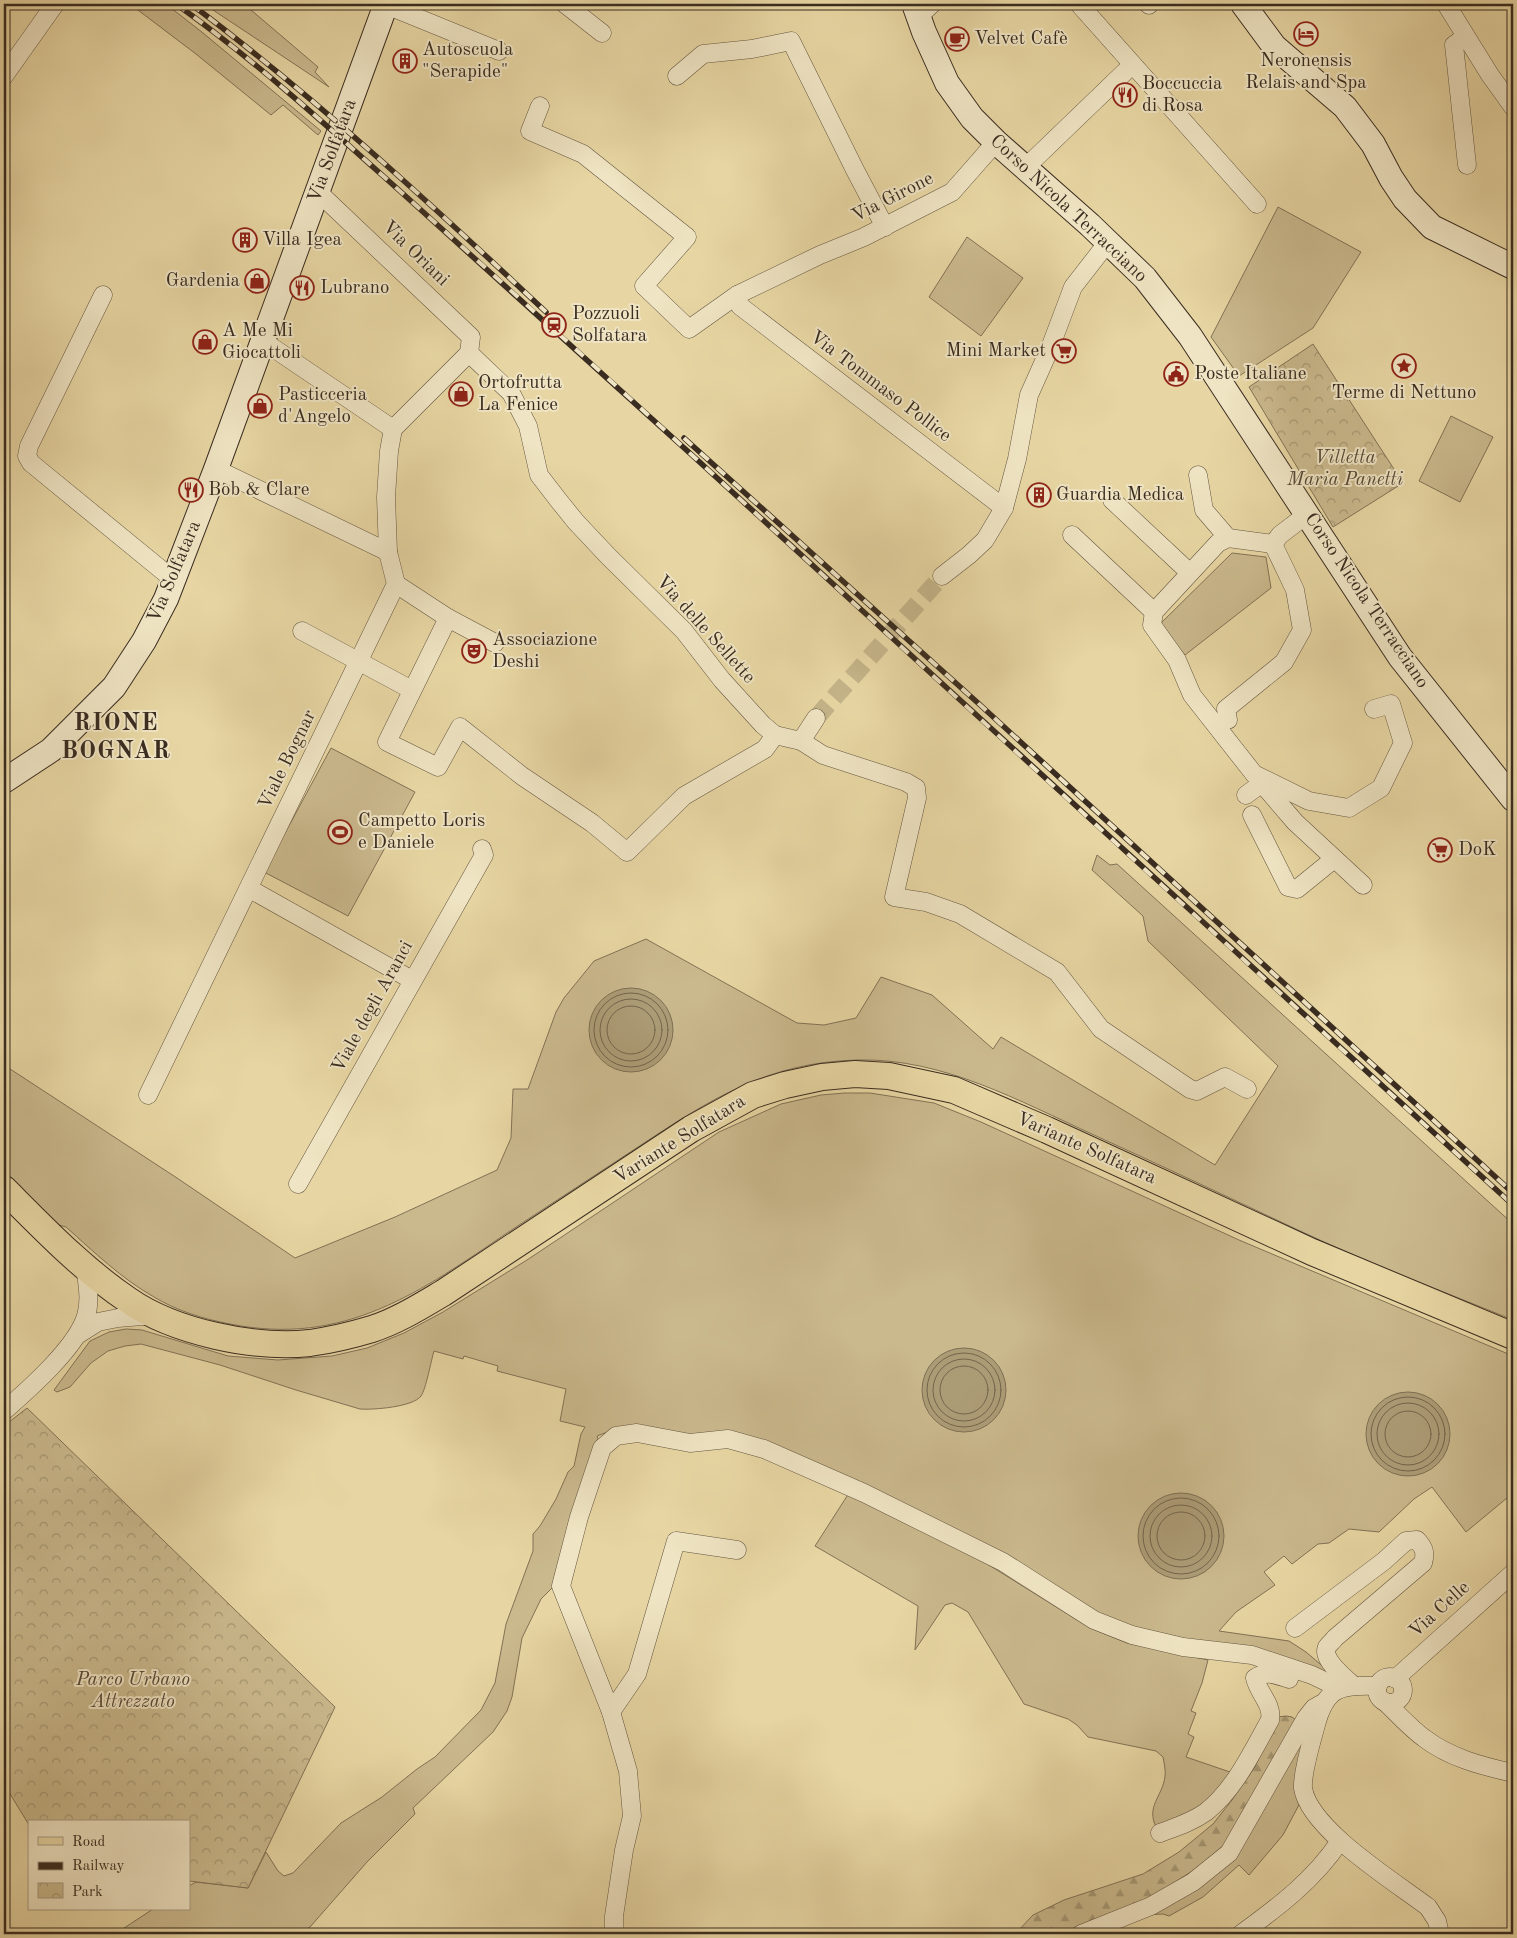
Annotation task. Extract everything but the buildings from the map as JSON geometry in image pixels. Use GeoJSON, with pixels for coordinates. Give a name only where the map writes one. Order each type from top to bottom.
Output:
{"type":"FeatureCollection","features":[{"type":"Feature","properties":{"kind":"main road","name":"Via Solfatara"},"geometry":{"type":"LineString","coordinates":[[4,781],[51,750],[114,686],[144,642],[174,581],[386,4]]}},
{"type":"Feature","properties":{"kind":"main road"},"geometry":{"type":"LineString","coordinates":[[1243,4],[1274,46],[1345,107],[1373,144],[1405,199],[1422,218],[1432,227],[1513,266]]}},
{"type":"Feature","properties":{"kind":"main road","name":"Corso Nicola Terracciano"},"geometry":{"type":"LineString","coordinates":[[921,8],[947,83],[972,118],[1145,278],[1190,336],[1400,657],[1513,799]]}},
{"type":"Feature","properties":{"kind":"main road","name":"Variante Solfatara"},"geometry":{"type":"LineString","coordinates":[[4,1189],[85,1266],[115,1291],[154,1314],[184,1326],[230,1338],[272,1343],[308,1343],[340,1338],[375,1328],[443,1293],[691,1129],[753,1095],[822,1076],[855,1074],[889,1076],[954,1090],[1047,1130],[1312,1252],[1513,1336]]}},
{"type":"Feature","properties":{"kind":"street"},"geometry":{"type":"LineString","coordinates":[[4,76],[55,4]]}},
{"type":"Feature","properties":{"kind":"street"},"geometry":{"type":"LineString","coordinates":[[386,4],[499,51]]}},
{"type":"Feature","properties":{"kind":"street"},"geometry":{"type":"LineString","coordinates":[[565,4],[602,33]]}},
{"type":"Feature","properties":{"kind":"street"},"geometry":{"type":"LineString","coordinates":[[1079,4],[1132,66],[1258,204]]}},
{"type":"Feature","properties":{"kind":"street"},"geometry":{"type":"LineString","coordinates":[[1446,4],[1490,76],[1513,106]]}},
{"type":"Feature","properties":{"kind":"street"},"geometry":{"type":"LineString","coordinates":[[1465,37],[1454,45],[1467,165]]}},
{"type":"Feature","properties":{"kind":"street"},"geometry":{"type":"LineString","coordinates":[[677,76],[703,54],[752,49],[791,41],[884,227]]}},
{"type":"Feature","properties":{"kind":"street"},"geometry":{"type":"LineString","coordinates":[[1025,168],[1132,66]]}},
{"type":"Feature","properties":{"kind":"street","name":"Via Girone"},"geometry":{"type":"LineString","coordinates":[[540,106],[530,131],[583,154],[687,237],[644,286],[689,329],[737,295],[884,227],[952,192],[996,142]]}},
{"type":"Feature","properties":{"kind":"street","name":"Via Oriani"},"geometry":{"type":"LineString","coordinates":[[318,192],[471,338],[468,353]]}},
{"type":"Feature","properties":{"kind":"street"},"geometry":{"type":"LineString","coordinates":[[942,576],[969,556],[985,540],[1004,508],[1017,459],[1026,395],[1050,348],[1073,287],[1108,242]]}},
{"type":"Feature","properties":{"kind":"street"},"geometry":{"type":"LineString","coordinates":[[104,295],[29,446],[27,456],[31,464],[174,581]]}},
{"type":"Feature","properties":{"kind":"street","name":"Via Tommaso Pollice"},"geometry":{"type":"LineString","coordinates":[[737,295],[740,306],[1004,508]]}},
{"type":"Feature","properties":{"kind":"street"},"geometry":{"type":"LineString","coordinates":[[263,340],[393,429]]}},
{"type":"Feature","properties":{"kind":"street"},"geometry":{"type":"LineString","coordinates":[[468,353],[393,429],[389,451],[386,497],[388,552],[396,584],[448,618],[495,643]]}},
{"type":"Feature","properties":{"kind":"street","name":"Via delle Sellette"},"geometry":{"type":"LineString","coordinates":[[468,353],[511,393],[528,426],[539,476],[608,556],[684,631],[722,680],[763,725],[775,735],[801,741],[824,755],[906,782],[916,788],[917,798],[894,896],[926,902],[960,914],[1057,972],[1101,1029],[1190,1089],[1197,1091],[1225,1077],[1247,1089]]}},
{"type":"Feature","properties":{"kind":"street"},"geometry":{"type":"LineString","coordinates":[[216,469],[388,552]]}},
{"type":"Feature","properties":{"kind":"street"},"geometry":{"type":"LineString","coordinates":[[1198,475],[1204,510],[1228,538]]}},
{"type":"Feature","properties":{"kind":"street"},"geometry":{"type":"LineString","coordinates":[[1112,500],[1189,572]]}},
{"type":"Feature","properties":{"kind":"street"},"geometry":{"type":"LineString","coordinates":[[1306,514],[1276,540],[1228,538],[1218,543],[1189,572],[1154,612],[1152,625],[1177,660],[1192,695],[1258,778],[1295,822],[1363,886]]}},
{"type":"Feature","properties":{"kind":"street"},"geometry":{"type":"LineString","coordinates":[[1072,535],[1154,612]]}},
{"type":"Feature","properties":{"kind":"street"},"geometry":{"type":"LineString","coordinates":[[1228,720],[1226,709],[1284,662],[1302,630],[1295,590],[1276,540]]}},
{"type":"Feature","properties":{"kind":"street","name":"Viale Bognar"},"geometry":{"type":"LineString","coordinates":[[148,1095],[250,889],[396,584]]}},
{"type":"Feature","properties":{"kind":"street"},"geometry":{"type":"LineString","coordinates":[[448,618],[387,742],[438,767],[460,727],[522,776],[592,823],[627,852],[684,796],[765,749],[775,735]]}},
{"type":"Feature","properties":{"kind":"street"},"geometry":{"type":"LineString","coordinates":[[302,632],[412,690]]}},
{"type":"Feature","properties":{"kind":"street"},"geometry":{"type":"LineString","coordinates":[[1258,778],[1309,801],[1349,808],[1381,788],[1403,743],[1391,704],[1374,710]]}},
{"type":"Feature","properties":{"kind":"street"},"geometry":{"type":"LineString","coordinates":[[801,741],[816,718]]}},
{"type":"Feature","properties":{"kind":"street"},"geometry":{"type":"LineString","coordinates":[[1246,795],[1258,778]]}},
{"type":"Feature","properties":{"kind":"street"},"geometry":{"type":"LineString","coordinates":[[1252,815],[1288,887],[1297,888],[1334,859]]}},
{"type":"Feature","properties":{"kind":"street","name":"Viale degli Aranci"},"geometry":{"type":"LineString","coordinates":[[298,1184],[484,855],[482,850]]}},
{"type":"Feature","properties":{"kind":"street"},"geometry":{"type":"LineString","coordinates":[[250,889],[412,980]]}},
{"type":"Feature","properties":{"kind":"street"},"geometry":{"type":"LineString","coordinates":[[85,1266],[92,1319]]}},
{"type":"Feature","properties":{"kind":"street"},"geometry":{"type":"LineString","coordinates":[[4,1411],[37,1382],[115,1291]]}},
{"type":"Feature","properties":{"kind":"street"},"geometry":{"type":"LineString","coordinates":[[92,1319],[154,1314]]}},
{"type":"Feature","properties":{"kind":"street"},"geometry":{"type":"LineString","coordinates":[[614,1934],[614,1916],[624,1850],[632,1816],[628,1771],[611,1712],[561,1586],[579,1517],[602,1448],[616,1436],[637,1433],[690,1442],[728,1439],[764,1449],[864,1493],[1003,1562],[1094,1620],[1132,1635],[1183,1647],[1252,1655],[1312,1675],[1337,1692]]}},
{"type":"Feature","properties":{"kind":"street"},"geometry":{"type":"LineString","coordinates":[[1295,1628],[1406,1541],[1416,1540],[1423,1546],[1425,1553],[1423,1563],[1336,1638],[1327,1648],[1326,1655],[1330,1663],[1337,1692]]}},
{"type":"Feature","properties":{"kind":"street"},"geometry":{"type":"LineString","coordinates":[[611,1712],[637,1674],[676,1541],[738,1550]]}},
{"type":"Feature","properties":{"kind":"street","name":"Via Celle"},"geometry":{"type":"LineString","coordinates":[[1381,1694],[1393,1702],[1400,1698],[1401,1685],[1395,1679],[1513,1573]]}},
{"type":"Feature","properties":{"kind":"street"},"geometry":{"type":"LineString","coordinates":[[1160,1832],[1183,1825],[1205,1812],[1238,1777],[1270,1720],[1270,1708],[1256,1685],[1255,1678],[1261,1673],[1271,1673],[1337,1692],[1381,1694],[1423,1738],[1471,1763],[1513,1774]]}},
{"type":"Feature","properties":{"kind":"street"},"geometry":{"type":"LineString","coordinates":[[1337,1692],[1318,1716],[1310,1746],[1303,1788],[1309,1804],[1324,1826],[1340,1841],[1428,1907],[1437,1921],[1440,1934]]}},
{"type":"Feature","properties":{"kind":"street"},"geometry":{"type":"LineString","coordinates":[[1081,1934],[1151,1906],[1193,1882],[1229,1853],[1306,1718],[1314,1708],[1337,1692]]}},
{"type":"Feature","properties":{"kind":"street"},"geometry":{"type":"LineString","coordinates":[[1241,1934],[1286,1901],[1308,1881],[1329,1858],[1340,1841]]}},
{"type":"Feature","properties":{"kind":"green space"},"geometry":{"type":"Polygon","coordinates":[[[130,4],[166,4],[321,131],[318,135],[283,105],[271,115],[196,54],[130,4]]]}},
{"type":"Feature","properties":{"kind":"green space"},"geometry":{"type":"Polygon","coordinates":[[[204,4],[244,4],[318,67],[315,72],[329,87],[204,4]]]}},
{"type":"Feature","properties":{"kind":"green space"},"geometry":{"type":"Polygon","coordinates":[[[1278,207],[1361,252],[1313,328],[1239,376],[1211,337],[1278,207]]]}},
{"type":"Feature","properties":{"kind":"green space"},"geometry":{"type":"Polygon","coordinates":[[[967,237],[1023,278],[981,336],[929,297],[967,237]]]}},
{"type":"Feature","properties":{"kind":"green space","name":"Villetta Maria Panetti"},"geometry":{"type":"Polygon","coordinates":[[[1313,344],[1403,483],[1333,527],[1249,387],[1313,344]]]}},
{"type":"Feature","properties":{"kind":"green space"},"geometry":{"type":"Polygon","coordinates":[[[1451,416],[1493,437],[1460,502],[1419,481],[1451,416]]]}},
{"type":"Feature","properties":{"kind":"green space"},"geometry":{"type":"Polygon","coordinates":[[[1232,553],[1266,557],[1271,588],[1185,655],[1159,625],[1232,553]]]}},
{"type":"Feature","properties":{"kind":"green space","name":"Campetto Loris e Daniele"},"geometry":{"type":"Polygon","coordinates":[[[331,748],[415,792],[348,916],[264,872],[331,748]]]}},
{"type":"Feature","properties":{"kind":"green space"},"geometry":{"type":"Polygon","coordinates":[[[1097,855],[1110,865],[1117,864],[1513,1224],[1513,1320],[1324,1242],[1009,1096],[950,1074],[920,1066],[889,1061],[826,1062],[768,1076],[742,1086],[691,1113],[412,1293],[379,1309],[345,1321],[310,1328],[271,1329],[230,1324],[191,1314],[163,1302],[119,1274],[66,1227],[59,1225],[4,1178],[4,1065],[295,1258],[395,1217],[497,1170],[511,1138],[513,1089],[528,1089],[556,1012],[564,998],[594,961],[646,939],[797,1023],[824,1025],[856,1018],[881,977],[932,995],[993,1049],[1001,1037],[1215,1165],[1278,1066],[1148,941],[1143,916],[1092,870],[1097,855]]]}},
{"type":"Feature","properties":{"kind":"green space"},"geometry":{"type":"Polygon","coordinates":[[[870,1093],[934,1103],[981,1122],[1239,1240],[1513,1356],[1513,1493],[1466,1532],[1432,1487],[1414,1499],[1379,1532],[1349,1529],[1329,1543],[1318,1544],[1292,1564],[1284,1556],[1264,1572],[1275,1585],[1236,1612],[1219,1631],[1289,1641],[1306,1652],[1339,1680],[1163,1639],[1097,1616],[761,1441],[615,1429],[597,1436],[599,1442],[554,1586],[541,1599],[522,1638],[512,1697],[507,1711],[493,1732],[413,1808],[415,1814],[367,1862],[310,1927],[298,1934],[115,1934],[151,1910],[190,1910],[190,1885],[196,1882],[248,1888],[266,1852],[278,1871],[284,1876],[293,1873],[341,1823],[382,1797],[435,1757],[481,1710],[495,1683],[506,1624],[533,1551],[533,1534],[556,1499],[568,1472],[574,1466],[581,1434],[585,1427],[560,1421],[566,1389],[497,1371],[498,1366],[464,1356],[463,1359],[434,1351],[427,1381],[421,1396],[417,1400],[402,1405],[374,1409],[360,1409],[220,1365],[141,1344],[108,1351],[91,1363],[70,1387],[57,1392],[54,1390],[90,1341],[109,1332],[126,1329],[142,1330],[228,1356],[278,1360],[332,1356],[367,1348],[404,1333],[443,1312],[527,1260],[719,1132],[781,1104],[821,1095],[870,1093]]]}},
{"type":"Feature","properties":{"kind":"green space","name":"Parco Urbano Attrezzato"},"geometry":{"type":"Polygon","coordinates":[[[27,1408],[335,1707],[248,1888],[190,1881],[190,1820],[28,1820],[28,1823],[4,1784],[4,1426],[27,1408]]]}},
{"type":"Feature","properties":{"kind":"green space"},"geometry":{"type":"Polygon","coordinates":[[[849,1493],[984,1562],[1090,1628],[1127,1643],[1208,1660],[1202,1683],[1191,1711],[1196,1713],[1188,1734],[1194,1737],[1186,1757],[1230,1772],[1222,1785],[1199,1810],[1156,1827],[1153,1813],[1165,1777],[1163,1757],[1156,1751],[1088,1737],[1077,1725],[1068,1719],[1024,1704],[968,1612],[952,1603],[945,1605],[915,1650],[918,1606],[815,1546],[849,1493]]]}},
{"type":"Feature","properties":{"kind":"green space"},"geometry":{"type":"Polygon","coordinates":[[[1286,1716],[1296,1720],[1224,1845],[1197,1868],[1150,1898],[1077,1926],[1065,1934],[1015,1934],[1033,1915],[1064,1900],[1143,1874],[1179,1852],[1213,1824],[1232,1800],[1255,1767],[1277,1717],[1286,1716]]]}},
{"type":"Feature","properties":{"kind":"green space"},"geometry":{"type":"Polygon","coordinates":[[[1307,1723],[1301,1801],[1283,1835],[1249,1875],[1239,1865],[1203,1897],[1169,1916],[1163,1914],[1145,1915],[1228,1859],[1307,1723]]]}},
{"type":"Feature","properties":{"kind":"water"},"geometry":{"type":"Polygon","coordinates":[[[623,988],[639,988],[655,995],[666,1006],[673,1022],[670,1046],[661,1060],[655,1065],[639,1072],[623,1072],[607,1065],[596,1054],[589,1038],[589,1022],[596,1006],[607,995],[623,988]]]}},
{"type":"Feature","properties":{"kind":"water"},"geometry":{"type":"Polygon","coordinates":[[[956,1348],[972,1348],[988,1355],[999,1366],[1006,1382],[1003,1406],[994,1420],[988,1425],[972,1432],[956,1432],[940,1425],[929,1414],[922,1398],[922,1382],[929,1366],[940,1355],[956,1348]]]}},
{"type":"Feature","properties":{"kind":"water"},"geometry":{"type":"Polygon","coordinates":[[[1408,1392],[1424,1395],[1438,1404],[1447,1418],[1450,1434],[1447,1450],[1438,1464],[1424,1473],[1408,1476],[1392,1473],[1378,1464],[1369,1450],[1366,1434],[1369,1418],[1378,1404],[1392,1395],[1408,1392]]]}},
{"type":"Feature","properties":{"kind":"water"},"geometry":{"type":"Polygon","coordinates":[[[1181,1493],[1197,1497],[1211,1506],[1220,1520],[1224,1536],[1220,1552],[1211,1566],[1197,1575],[1181,1579],[1165,1575],[1151,1566],[1142,1552],[1138,1536],[1142,1520],[1151,1506],[1165,1497],[1181,1493]]]}},
{"type":"Feature","properties":{"kind":"tunnel"},"geometry":{"type":"LineString","coordinates":[[816,718],[942,576]]}},
{"type":"Feature","properties":{"kind":"railway"},"geometry":{"type":"LineString","coordinates":[[176,4],[237,50],[296,99],[482,264],[1513,1205]]}},
{"type":"Feature","properties":{"kind":"railway"},"geometry":{"type":"LineString","coordinates":[[191,4],[328,114],[546,312]]}},
{"type":"Feature","properties":{"kind":"railway"},"geometry":{"type":"LineString","coordinates":[[684,438],[978,703],[1513,1193]]}},
{"type":"Feature","properties":{"kind":"place","name":"Neronensis Relais and Spa"},"geometry":{"type":"Point","coordinates":[1306,34]}},
{"type":"Feature","properties":{"kind":"place","name":"Velvet Cafè"},"geometry":{"type":"Point","coordinates":[957,39]}},
{"type":"Feature","properties":{"kind":"place","name":"Autoscuola \"Serapide\""},"geometry":{"type":"Point","coordinates":[405,61]}},
{"type":"Feature","properties":{"kind":"place","name":"Boccuccia di Rosa"},"geometry":{"type":"Point","coordinates":[1125,95]}},
{"type":"Feature","properties":{"kind":"place","name":"Villa Igea"},"geometry":{"type":"Point","coordinates":[245,240]}},
{"type":"Feature","properties":{"kind":"place","name":"Gardenia"},"geometry":{"type":"Point","coordinates":[257,281]}},
{"type":"Feature","properties":{"kind":"place","name":"Lubrano"},"geometry":{"type":"Point","coordinates":[302,288]}},
{"type":"Feature","properties":{"kind":"place","name":"Pozzuoli Solfatara"},"geometry":{"type":"Point","coordinates":[554,325]}},
{"type":"Feature","properties":{"kind":"place","name":"A Me Mi Giocattoli"},"geometry":{"type":"Point","coordinates":[205,342]}},
{"type":"Feature","properties":{"kind":"place","name":"Mini Market"},"geometry":{"type":"Point","coordinates":[1064,351]}},
{"type":"Feature","properties":{"kind":"place","name":"Terme di Nettuno"},"geometry":{"type":"Point","coordinates":[1404,366]}},
{"type":"Feature","properties":{"kind":"place","name":"Poste Italiane"},"geometry":{"type":"Point","coordinates":[1176,374]}},
{"type":"Feature","properties":{"kind":"place","name":"Ortofrutta La Fenice"},"geometry":{"type":"Point","coordinates":[461,394]}},
{"type":"Feature","properties":{"kind":"place","name":"Pasticceria d'Angelo"},"geometry":{"type":"Point","coordinates":[260,406]}},
{"type":"Feature","properties":{"kind":"place","name":"Bob & Clare"},"geometry":{"type":"Point","coordinates":[191,490]}},
{"type":"Feature","properties":{"kind":"place","name":"Guardia Medica"},"geometry":{"type":"Point","coordinates":[1039,495]}},
{"type":"Feature","properties":{"kind":"place","name":"Associazione Deshi"},"geometry":{"type":"Point","coordinates":[474,651]}},
{"type":"Feature","properties":{"kind":"place","name":"Campetto Loris e Daniele"},"geometry":{"type":"Point","coordinates":[340,832]}},
{"type":"Feature","properties":{"kind":"place","name":"DoK"},"geometry":{"type":"Point","coordinates":[1440,850]}},
{"type":"Feature","properties":{"kind":"district","name":"RIONE BOGNAR"},"geometry":{"type":"Point","coordinates":[116,738]}}]}
